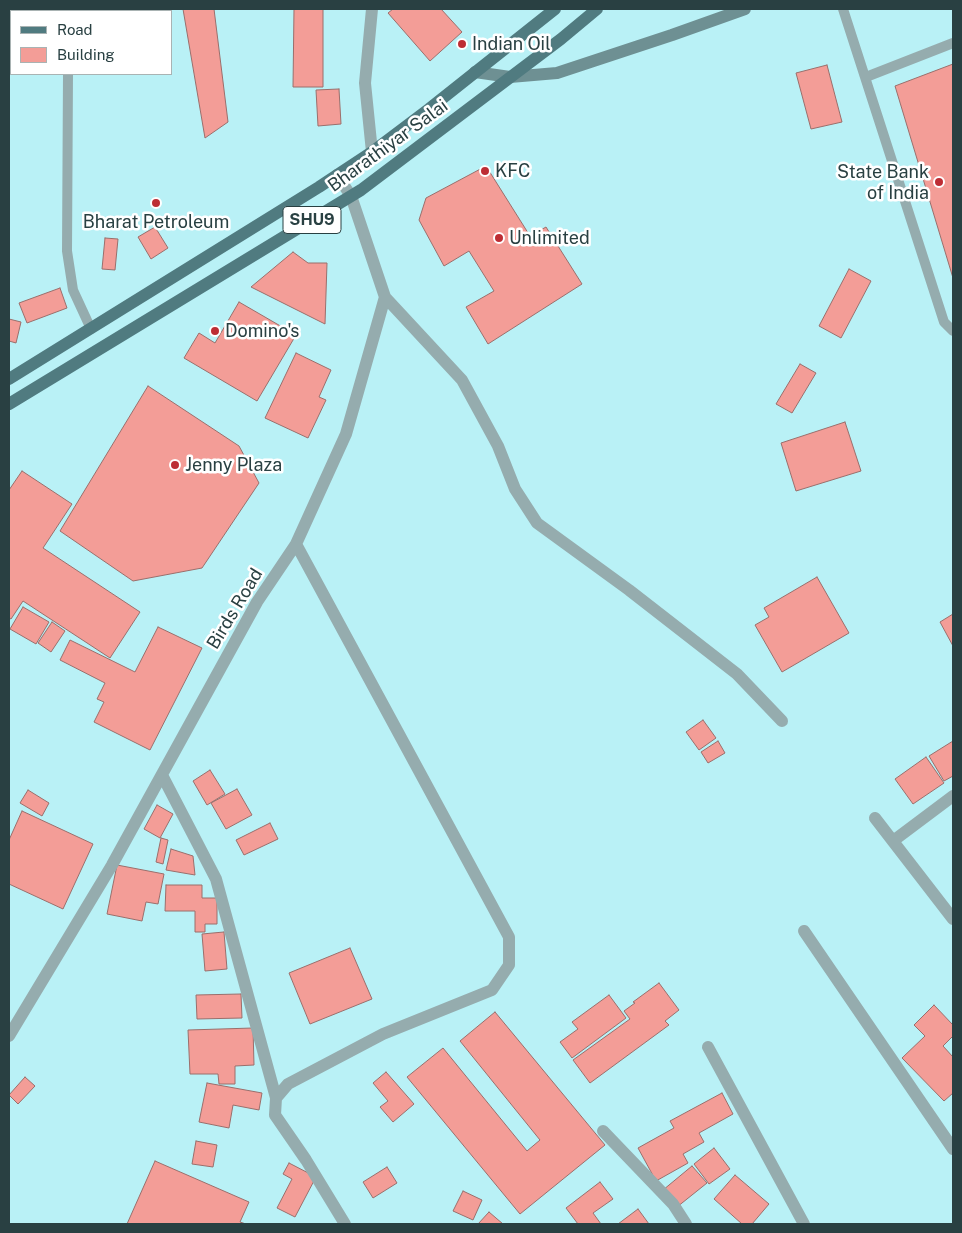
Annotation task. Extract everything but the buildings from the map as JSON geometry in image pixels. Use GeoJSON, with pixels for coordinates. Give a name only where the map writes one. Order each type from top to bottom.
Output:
{"type":"FeatureCollection","features":[{"type":"Feature","properties":{"kind":"main road","name":"Bharathiyar Salai"},"geometry":{"type":"LineString","coordinates":[[9,379],[337,176],[372,152],[555,9]]}},
{"type":"Feature","properties":{"kind":"main road","name":"Bharathiyar Salai"},"geometry":{"type":"LineString","coordinates":[[9,404],[351,196],[561,39],[597,9]]}},
{"type":"Feature","properties":{"kind":"street"},"geometry":{"type":"LineString","coordinates":[[372,9],[365,83],[372,152]]}},
{"type":"Feature","properties":{"kind":"street"},"geometry":{"type":"LineString","coordinates":[[475,72],[510,77],[557,73],[745,9]]}},
{"type":"Feature","properties":{"kind":"street"},"geometry":{"type":"LineString","coordinates":[[337,176],[351,196],[385,296],[462,380],[498,446],[515,489],[537,523],[737,674],[782,721]]}},
{"type":"Feature","properties":{"kind":"street","name":"Birds Road"},"geometry":{"type":"LineString","coordinates":[[9,1036],[112,865],[257,602],[296,544],[346,434],[385,296]]}},
{"type":"Feature","properties":{"kind":"street"},"geometry":{"type":"LineString","coordinates":[[276,1098],[288,1084],[383,1034],[492,990],[509,965],[509,937],[296,544]]}},
{"type":"Feature","properties":{"kind":"street"},"geometry":{"type":"LineString","coordinates":[[162,775],[216,879],[276,1098],[275,1115],[346,1224]]}},
{"type":"Feature","properties":{"kind":"street"},"geometry":{"type":"LineString","coordinates":[[893,841],[953,796]]}},
{"type":"Feature","properties":{"kind":"street"},"geometry":{"type":"LineString","coordinates":[[875,818],[953,919]]}},
{"type":"Feature","properties":{"kind":"street"},"geometry":{"type":"LineString","coordinates":[[804,931],[953,1149]]}},
{"type":"Feature","properties":{"kind":"street"},"geometry":{"type":"LineString","coordinates":[[708,1047],[804,1224]]}},
{"type":"Feature","properties":{"kind":"street"},"geometry":{"type":"LineString","coordinates":[[603,1131],[673,1204],[686,1224]]}},
{"type":"Feature","properties":{"kind":"lane"},"geometry":{"type":"LineString","coordinates":[[843,9],[944,322],[953,331]]}},
{"type":"Feature","properties":{"kind":"lane"},"geometry":{"type":"LineString","coordinates":[[866,76],[953,43]]}},
{"type":"Feature","properties":{"kind":"lane"},"geometry":{"type":"LineString","coordinates":[[68,75],[67,251],[73,290],[91,329]]}},
{"type":"Feature","properties":{"kind":"place","name":"Indian Oil"},"geometry":{"type":"Point","coordinates":[462,44]}},
{"type":"Feature","properties":{"kind":"place","name":"KFC"},"geometry":{"type":"Point","coordinates":[485,171]}},
{"type":"Feature","properties":{"kind":"place","name":"State Bank of India"},"geometry":{"type":"Point","coordinates":[939,182]}},
{"type":"Feature","properties":{"kind":"place","name":"Bharat Petroleum"},"geometry":{"type":"Point","coordinates":[156,203]}},
{"type":"Feature","properties":{"kind":"place","name":"Unlimited"},"geometry":{"type":"Point","coordinates":[499,238]}},
{"type":"Feature","properties":{"kind":"place","name":"Domino's"},"geometry":{"type":"Point","coordinates":[215,331]}},
{"type":"Feature","properties":{"kind":"place","name":"Jenny Plaza"},"geometry":{"type":"Point","coordinates":[175,465]}}]}
